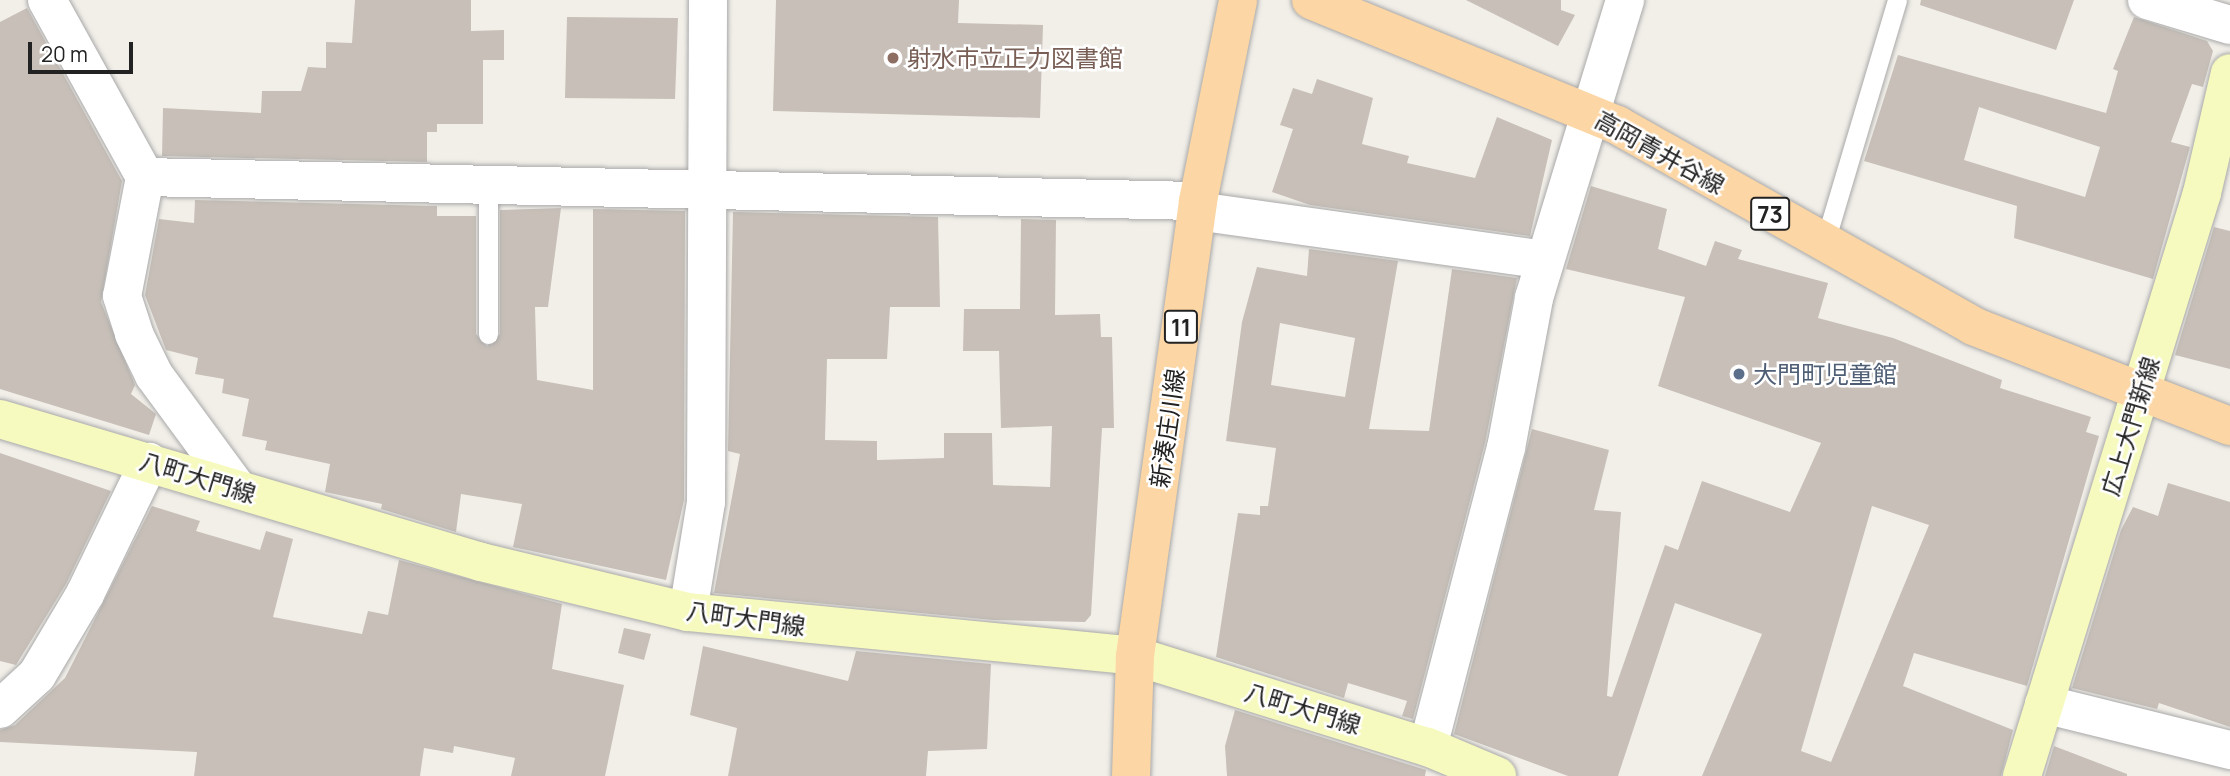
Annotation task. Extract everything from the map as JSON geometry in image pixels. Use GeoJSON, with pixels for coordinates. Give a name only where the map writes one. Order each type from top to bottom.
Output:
{"type":"FeatureCollection","features":[{"type":"Feature","properties":{"kind":"main road","name":"新湊庄川線"},"geometry":{"type":"LineString","coordinates":[[1131,776],[1135,656],[1198,206],[1238,0]]}},
{"type":"Feature","properties":{"kind":"main road","name":"高岡青井谷線"},"geometry":{"type":"LineString","coordinates":[[1311,0],[1594,114],[1973,326],[2138,395],[2230,426]]}},
{"type":"Feature","properties":{"kind":"main road","name":"広上大門新線"},"geometry":{"type":"LineString","coordinates":[[2022,776],[2202,193],[2230,73]]}},
{"type":"Feature","properties":{"kind":"main road","name":"八町大門線"},"geometry":{"type":"LineString","coordinates":[[0,419],[481,562],[688,612],[1135,656],[1428,747],[1497,776]]}},
{"type":"Feature","properties":{"kind":"street"},"geometry":{"type":"LineString","coordinates":[[47,0],[145,177],[122,296],[154,376],[237,488]]}},
{"type":"Feature","properties":{"kind":"street"},"geometry":{"type":"LineString","coordinates":[[688,612],[706,502],[705,186],[708,0]]}},
{"type":"Feature","properties":{"kind":"street"},"geometry":{"type":"LineString","coordinates":[[1428,747],[1506,448],[1545,260],[1576,149],[1594,114],[1625,0]]}},
{"type":"Feature","properties":{"kind":"street"},"geometry":{"type":"LineString","coordinates":[[2147,0],[2230,25]]}},
{"type":"Feature","properties":{"kind":"street"},"geometry":{"type":"LineString","coordinates":[[145,177],[705,186],[1198,206],[1545,260]]}},
{"type":"Feature","properties":{"kind":"street"},"geometry":{"type":"LineString","coordinates":[[0,709],[37,675],[85,594],[149,462]]}},
{"type":"Feature","properties":{"kind":"street"},"geometry":{"type":"LineString","coordinates":[[2044,704],[2230,750]]}},
{"type":"Feature","properties":{"kind":"lane"},"geometry":{"type":"LineString","coordinates":[[1824,245],[1897,0]]}},
{"type":"Feature","properties":{"kind":"lane"},"geometry":{"type":"LineString","coordinates":[[488,182],[488,334]]}},
{"type":"Feature","properties":{"kind":"building"},"geometry":{"type":"Polygon","coordinates":[[[355,0],[471,0],[471,31],[504,30],[504,60],[483,60],[483,124],[437,124],[437,132],[427,132],[427,162],[162,156],[163,108],[261,113],[262,91],[301,91],[308,67],[326,68],[326,42],[352,43],[355,0]]]}},
{"type":"Feature","properties":{"kind":"building"},"geometry":{"type":"Polygon","coordinates":[[[776,0],[959,0],[958,23],[1043,25],[1040,118],[773,111],[776,0]]]}},
{"type":"Feature","properties":{"kind":"building"},"geometry":{"type":"Polygon","coordinates":[[[1466,0],[1561,0],[1561,10],[1575,15],[1558,46],[1466,0]]]}},
{"type":"Feature","properties":{"kind":"building"},"geometry":{"type":"Polygon","coordinates":[[[1921,0],[2074,0],[2056,50],[1920,5],[1921,0]]]}},
{"type":"Feature","properties":{"kind":"building"},"geometry":{"type":"Polygon","coordinates":[[[27,8],[122,181],[101,302],[135,385],[131,394],[156,414],[149,435],[0,389],[0,22],[27,8]]]}},
{"type":"Feature","properties":{"kind":"building"},"geometry":{"type":"Polygon","coordinates":[[[567,17],[678,18],[675,99],[565,98],[567,17]]]}},
{"type":"Feature","properties":{"kind":"building"},"geometry":{"type":"Polygon","coordinates":[[[2134,17],[2207,41],[2213,51],[2203,87],[2192,84],[2171,142],[2190,147],[2153,279],[2014,238],[2017,206],[1864,161],[1898,55],[2106,113],[2118,71],[2113,69],[2134,17]],[[1979,107],[1964,160],[2085,197],[2100,147],[1979,107]]]}},
{"type":"Feature","properties":{"kind":"building"},"geometry":{"type":"Polygon","coordinates":[[[1317,79],[1373,98],[1362,144],[1409,156],[1407,163],[1475,178],[1497,117],[1552,140],[1530,236],[1310,205],[1272,192],[1293,129],[1280,125],[1293,88],[1312,94],[1317,79]]]}},
{"type":"Feature","properties":{"kind":"building"},"geometry":{"type":"Polygon","coordinates":[[[1591,186],[1667,209],[1658,249],[1706,266],[1715,241],[1742,250],[1738,259],[1828,283],[1818,318],[1893,338],[2002,380],[2000,388],[2091,417],[2086,432],[2099,436],[2027,686],[1914,653],[1903,686],[2013,730],[2001,776],[1702,776],[1762,634],[1675,603],[1618,776],[1568,776],[1454,734],[1532,429],[1609,450],[1594,510],[1621,512],[1607,696],[1612,697],[1665,545],[1678,550],[1702,481],[1790,512],[1821,443],[1658,386],[1685,297],[1566,269],[1591,186]],[[1872,506],[1801,751],[1831,762],[1929,525],[1872,506]]]}},
{"type":"Feature","properties":{"kind":"building"},"geometry":{"type":"Polygon","coordinates":[[[195,200],[437,206],[437,216],[476,216],[476,334],[487,346],[500,334],[500,210],[561,208],[548,307],[535,307],[537,380],[593,390],[593,209],[685,211],[684,500],[666,580],[513,547],[522,504],[461,494],[456,532],[381,509],[382,504],[325,492],[330,464],[265,450],[267,441],[242,436],[249,399],[222,393],[224,379],[195,374],[198,358],[166,350],[145,295],[159,219],[194,223],[195,200]]]}},
{"type":"Feature","properties":{"kind":"building"},"geometry":{"type":"Polygon","coordinates":[[[733,212],[938,217],[940,307],[890,307],[887,359],[827,359],[825,440],[877,441],[877,460],[944,458],[944,433],[992,433],[993,485],[1050,487],[1052,426],[1001,428],[999,351],[963,351],[964,309],[1020,309],[1021,219],[1056,220],[1055,315],[1100,314],[1101,337],[1112,337],[1114,428],[1102,428],[1091,615],[1085,622],[993,620],[714,593],[740,454],[728,451],[733,212]]]}},
{"type":"Feature","properties":{"kind":"building"},"geometry":{"type":"Polygon","coordinates":[[[2214,227],[2230,231],[2230,369],[2175,355],[2214,227]]]}},
{"type":"Feature","properties":{"kind":"building"},"geometry":{"type":"Polygon","coordinates":[[[1309,249],[1398,261],[1369,429],[1429,431],[1452,269],[1517,278],[1485,443],[1413,719],[1402,716],[1407,701],[1348,683],[1344,698],[1216,657],[1238,513],[1260,515],[1260,506],[1268,506],[1276,448],[1226,441],[1242,322],[1257,267],[1307,276],[1309,249]],[[1280,323],[1271,385],[1345,397],[1355,338],[1280,323]]]}},
{"type":"Feature","properties":{"kind":"building"},"geometry":{"type":"Polygon","coordinates":[[[0,453],[111,491],[66,584],[16,665],[0,661],[0,453]]]}},
{"type":"Feature","properties":{"kind":"building"},"geometry":{"type":"Polygon","coordinates":[[[2168,483],[2230,502],[2230,727],[2159,703],[2157,709],[2072,688],[2121,530],[2133,507],[2158,516],[2168,483]]]}},
{"type":"Feature","properties":{"kind":"building"},"geometry":{"type":"Polygon","coordinates":[[[152,506],[200,521],[196,531],[260,550],[266,531],[293,539],[273,617],[362,634],[368,611],[388,615],[399,560],[562,604],[552,669],[624,685],[605,776],[511,776],[515,758],[454,746],[453,753],[424,748],[420,776],[194,776],[197,752],[0,742],[0,730],[15,725],[65,678],[152,506]]]}},
{"type":"Feature","properties":{"kind":"building"},"geometry":{"type":"Polygon","coordinates":[[[624,628],[651,634],[644,660],[618,653],[624,628]]]}},
{"type":"Feature","properties":{"kind":"building"},"geometry":{"type":"Polygon","coordinates":[[[703,646],[848,681],[856,651],[991,664],[987,749],[928,751],[926,776],[728,776],[737,728],[690,715],[703,646]]]}},
{"type":"Feature","properties":{"kind":"building"},"geometry":{"type":"Polygon","coordinates":[[[1235,710],[1426,770],[1425,776],[1227,776],[1225,746],[1235,710]]]}},
{"type":"Feature","properties":{"kind":"building"},"geometry":{"type":"Polygon","coordinates":[[[2054,746],[2127,774],[2127,776],[2045,776],[2054,746]]]}},
{"type":"Feature","properties":{"kind":"place","name":"射水市立正力図書館"},"geometry":{"type":"Point","coordinates":[893,58]}},
{"type":"Feature","properties":{"kind":"place","name":"大門町児童館"},"geometry":{"type":"Point","coordinates":[1739,374]}}]}
